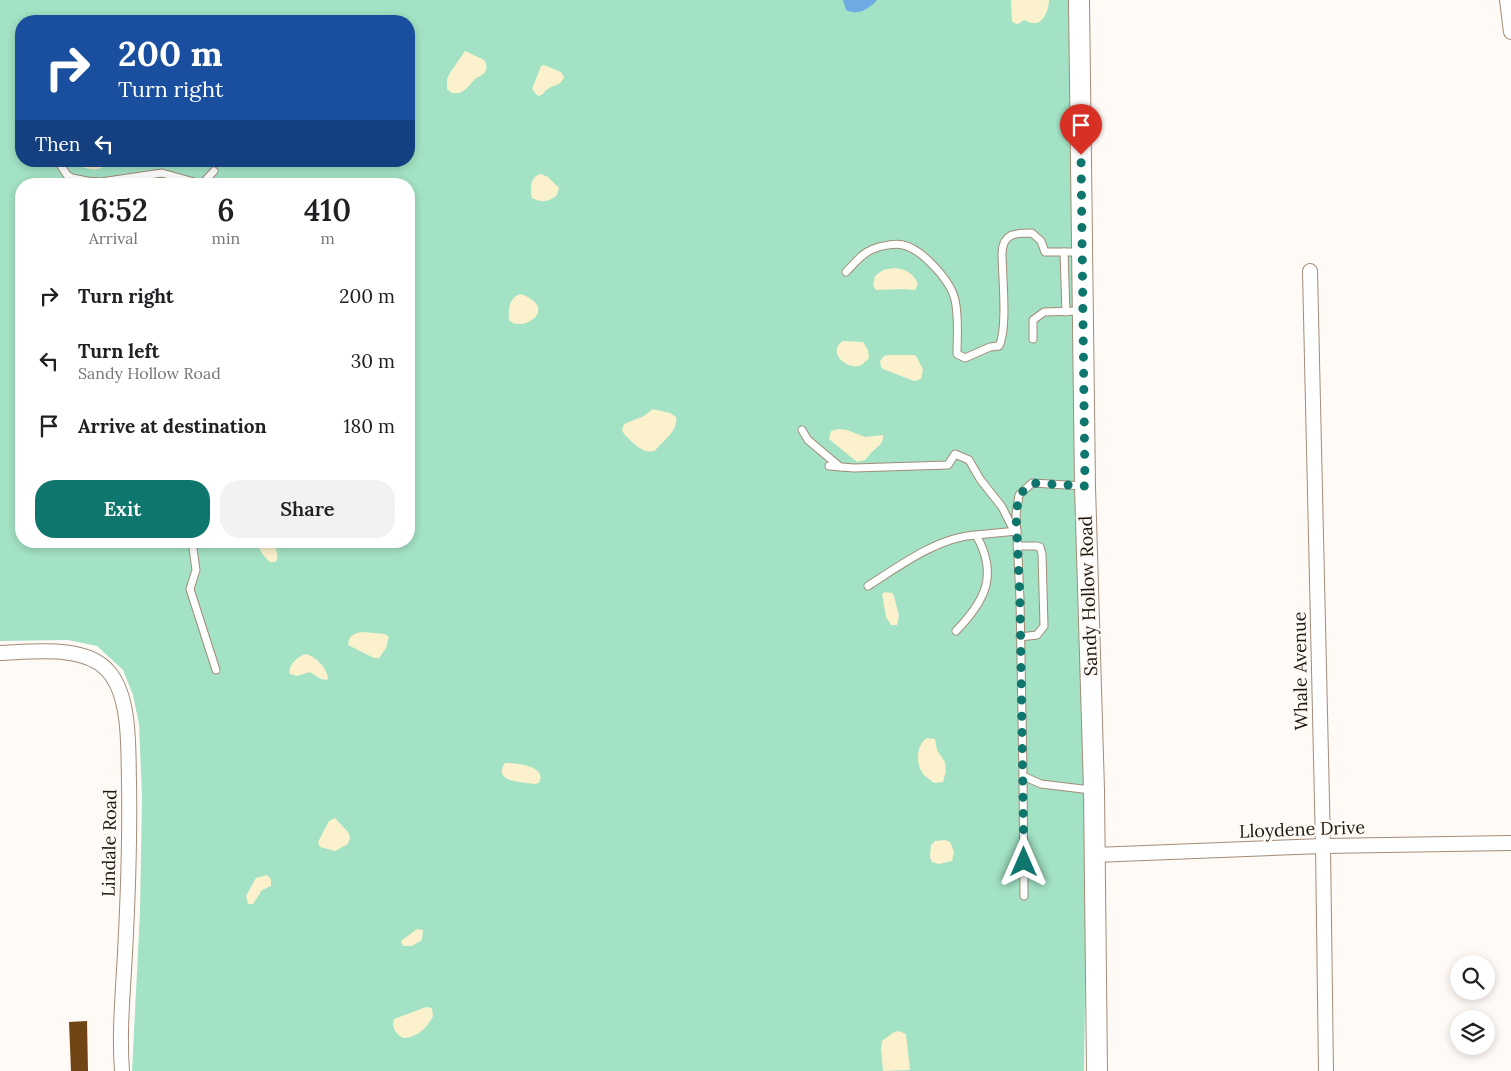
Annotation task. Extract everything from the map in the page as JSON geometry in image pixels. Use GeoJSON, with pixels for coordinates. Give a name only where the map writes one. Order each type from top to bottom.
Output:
{"type":"FeatureCollection","features":[{"type":"Feature","properties":{"kind":"street","name":"Sandy Hollow Road"},"geometry":{"type":"LineString","coordinates":[[1079,0],[1074,312],[1085,486],[1094,790],[1097,1071]]}},
{"type":"Feature","properties":{"kind":"street"},"geometry":{"type":"LineString","coordinates":[[1509,8],[1511,32]]}},
{"type":"Feature","properties":{"kind":"street","name":"Whale Avenue"},"geometry":{"type":"LineString","coordinates":[[1310,271],[1326,1071]]}},
{"type":"Feature","properties":{"kind":"street","name":"Lindale Road"},"geometry":{"type":"LineString","coordinates":[[0,653],[60,652],[86,657],[109,671],[120,696],[127,724],[130,806],[122,1012],[122,1071]]}},
{"type":"Feature","properties":{"kind":"street","name":"Lloydene Drive"},"geometry":{"type":"LineString","coordinates":[[1094,855],[1323,846],[1511,843]]}},
{"type":"Feature","properties":{"kind":"lane"},"geometry":{"type":"LineString","coordinates":[[62,167],[67,175],[72,178]]}},
{"type":"Feature","properties":{"kind":"lane"},"geometry":{"type":"LineString","coordinates":[[208,178],[214,171]]}},
{"type":"Feature","properties":{"kind":"lane"},"geometry":{"type":"LineString","coordinates":[[128,178],[162,173],[180,178]]}},
{"type":"Feature","properties":{"kind":"lane"},"geometry":{"type":"LineString","coordinates":[[846,272],[873,249],[903,245],[921,254],[943,277],[955,298],[957,354],[965,358],[990,347],[999,346],[1001,342],[1004,320],[1002,244],[1005,240],[1011,235],[1018,233],[1032,233],[1040,241],[1045,252],[1074,252]]}},
{"type":"Feature","properties":{"kind":"lane"},"geometry":{"type":"LineString","coordinates":[[1033,339],[1033,320],[1044,312],[1074,312]]}},
{"type":"Feature","properties":{"kind":"lane"},"geometry":{"type":"LineString","coordinates":[[802,430],[808,440],[840,467]]}},
{"type":"Feature","properties":{"kind":"lane"},"geometry":{"type":"LineString","coordinates":[[829,466],[854,468],[948,465],[955,454],[969,460],[980,479],[1002,507],[1016,531]]}},
{"type":"Feature","properties":{"kind":"lane"},"geometry":{"type":"LineString","coordinates":[[1024,896],[1023,776],[1016,515],[1019,495],[1032,483],[1085,486]]}},
{"type":"Feature","properties":{"kind":"lane"},"geometry":{"type":"LineString","coordinates":[[868,586],[942,543],[965,536],[1016,531]]}},
{"type":"Feature","properties":{"kind":"lane"},"geometry":{"type":"LineString","coordinates":[[956,631],[970,617],[987,588],[988,571],[983,548],[976,535]]}},
{"type":"Feature","properties":{"kind":"lane"},"geometry":{"type":"LineString","coordinates":[[1017,546],[1036,546],[1040,548],[1042,554],[1044,626],[1037,635],[1020,637]]}},
{"type":"Feature","properties":{"kind":"lane"},"geometry":{"type":"LineString","coordinates":[[193,548],[196,570],[190,588],[216,670]]}},
{"type":"Feature","properties":{"kind":"lane"},"geometry":{"type":"LineString","coordinates":[[1023,776],[1041,784],[1094,790]]}},
{"type":"Feature","properties":{"kind":"green space"},"geometry":{"type":"Polygon","coordinates":[[[0,0],[1073,0],[1088,789],[1084,1071],[132,1071],[140,912],[142,797],[139,724],[133,695],[123,670],[97,646],[68,640],[0,641],[0,0]]]}},
{"type":"Feature","properties":{"kind":"sand"},"geometry":{"type":"Polygon","coordinates":[[[1011,0],[1049,0],[1043,19],[1037,23],[1024,20],[1018,24],[1012,21],[1011,0]]]}},
{"type":"Feature","properties":{"kind":"sand"},"geometry":{"type":"Polygon","coordinates":[[[465,51],[484,60],[486,70],[463,91],[452,93],[447,89],[447,79],[465,51]]]}},
{"type":"Feature","properties":{"kind":"sand"},"geometry":{"type":"Polygon","coordinates":[[[544,65],[561,72],[564,77],[559,83],[538,96],[532,89],[541,66],[544,65]]]}},
{"type":"Feature","properties":{"kind":"sand"},"geometry":{"type":"Polygon","coordinates":[[[82,167],[102,167],[93,169],[82,167]]]}},
{"type":"Feature","properties":{"kind":"sand"},"geometry":{"type":"Polygon","coordinates":[[[541,174],[548,177],[559,188],[557,195],[545,201],[532,198],[531,194],[533,180],[537,175],[541,174]]]}},
{"type":"Feature","properties":{"kind":"sand"},"geometry":{"type":"Polygon","coordinates":[[[902,269],[914,277],[918,284],[915,290],[876,290],[873,285],[875,276],[883,270],[902,269]]]}},
{"type":"Feature","properties":{"kind":"sand"},"geometry":{"type":"Polygon","coordinates":[[[521,294],[538,306],[538,313],[529,322],[515,324],[509,320],[509,308],[514,298],[521,294]]]}},
{"type":"Feature","properties":{"kind":"sand"},"geometry":{"type":"Polygon","coordinates":[[[843,341],[863,342],[868,350],[869,358],[859,366],[844,363],[837,355],[838,346],[843,341]]]}},
{"type":"Feature","properties":{"kind":"sand"},"geometry":{"type":"Polygon","coordinates":[[[914,355],[917,357],[923,370],[921,379],[914,381],[883,369],[880,361],[884,356],[914,355]]]}},
{"type":"Feature","properties":{"kind":"sand"},"geometry":{"type":"Polygon","coordinates":[[[653,409],[670,413],[676,417],[676,422],[673,431],[655,451],[647,451],[632,442],[622,430],[624,424],[644,416],[653,409]]]}},
{"type":"Feature","properties":{"kind":"sand"},"geometry":{"type":"Polygon","coordinates":[[[838,429],[847,430],[865,437],[883,435],[882,441],[865,460],[857,462],[829,439],[831,431],[838,429]]]}},
{"type":"Feature","properties":{"kind":"sand"},"geometry":{"type":"Polygon","coordinates":[[[259,548],[276,548],[276,562],[270,562],[259,548]]]}},
{"type":"Feature","properties":{"kind":"sand"},"geometry":{"type":"Polygon","coordinates":[[[885,592],[892,593],[894,596],[899,616],[897,625],[891,625],[886,617],[882,594],[885,592]]]}},
{"type":"Feature","properties":{"kind":"sand"},"geometry":{"type":"Polygon","coordinates":[[[363,632],[385,634],[389,637],[386,648],[379,658],[374,658],[348,645],[352,635],[363,632]]]}},
{"type":"Feature","properties":{"kind":"sand"},"geometry":{"type":"Polygon","coordinates":[[[306,654],[313,657],[323,666],[327,674],[327,680],[321,679],[310,672],[297,676],[290,674],[294,661],[306,654]]]}},
{"type":"Feature","properties":{"kind":"sand"},"geometry":{"type":"Polygon","coordinates":[[[927,738],[935,739],[937,750],[945,762],[946,771],[943,782],[934,783],[924,775],[919,766],[919,750],[923,741],[927,738]]]}},
{"type":"Feature","properties":{"kind":"sand"},"geometry":{"type":"Polygon","coordinates":[[[505,763],[523,765],[535,769],[541,777],[539,783],[523,783],[510,780],[502,774],[505,763]]]}},
{"type":"Feature","properties":{"kind":"sand"},"geometry":{"type":"Polygon","coordinates":[[[335,818],[348,832],[350,838],[348,844],[335,851],[320,847],[318,842],[329,821],[335,818]]]}},
{"type":"Feature","properties":{"kind":"sand"},"geometry":{"type":"Polygon","coordinates":[[[945,840],[950,842],[954,852],[952,861],[939,864],[932,862],[930,857],[931,845],[935,841],[945,840]]]}},
{"type":"Feature","properties":{"kind":"sand"},"geometry":{"type":"Polygon","coordinates":[[[267,875],[271,879],[271,886],[262,890],[253,904],[248,904],[246,896],[256,878],[267,875]]]}},
{"type":"Feature","properties":{"kind":"sand"},"geometry":{"type":"Polygon","coordinates":[[[417,929],[423,930],[422,940],[412,946],[403,946],[401,941],[417,929]]]}},
{"type":"Feature","properties":{"kind":"sand"},"geometry":{"type":"Polygon","coordinates":[[[426,1007],[432,1008],[433,1016],[421,1031],[408,1038],[403,1038],[396,1033],[393,1025],[394,1019],[426,1007]]]}},
{"type":"Feature","properties":{"kind":"sand"},"geometry":{"type":"Polygon","coordinates":[[[899,1031],[906,1034],[910,1070],[883,1071],[882,1041],[894,1032],[899,1031]]]}},
{"type":"Feature","properties":{"kind":"water"},"geometry":{"type":"Polygon","coordinates":[[[843,0],[877,0],[867,9],[859,12],[850,12],[846,10],[843,0]]]}},
{"type":"Feature","properties":{"kind":"building"},"geometry":{"type":"Polygon","coordinates":[[[87,1021],[88,1071],[71,1071],[69,1022],[87,1021]]]}},
{"type":"Feature","properties":{"kind":"route"},"geometry":{"type":"LineString","coordinates":[[1024,862],[1020,599],[1016,515],[1019,495],[1032,483],[1085,486],[1081,155]]}}]}
